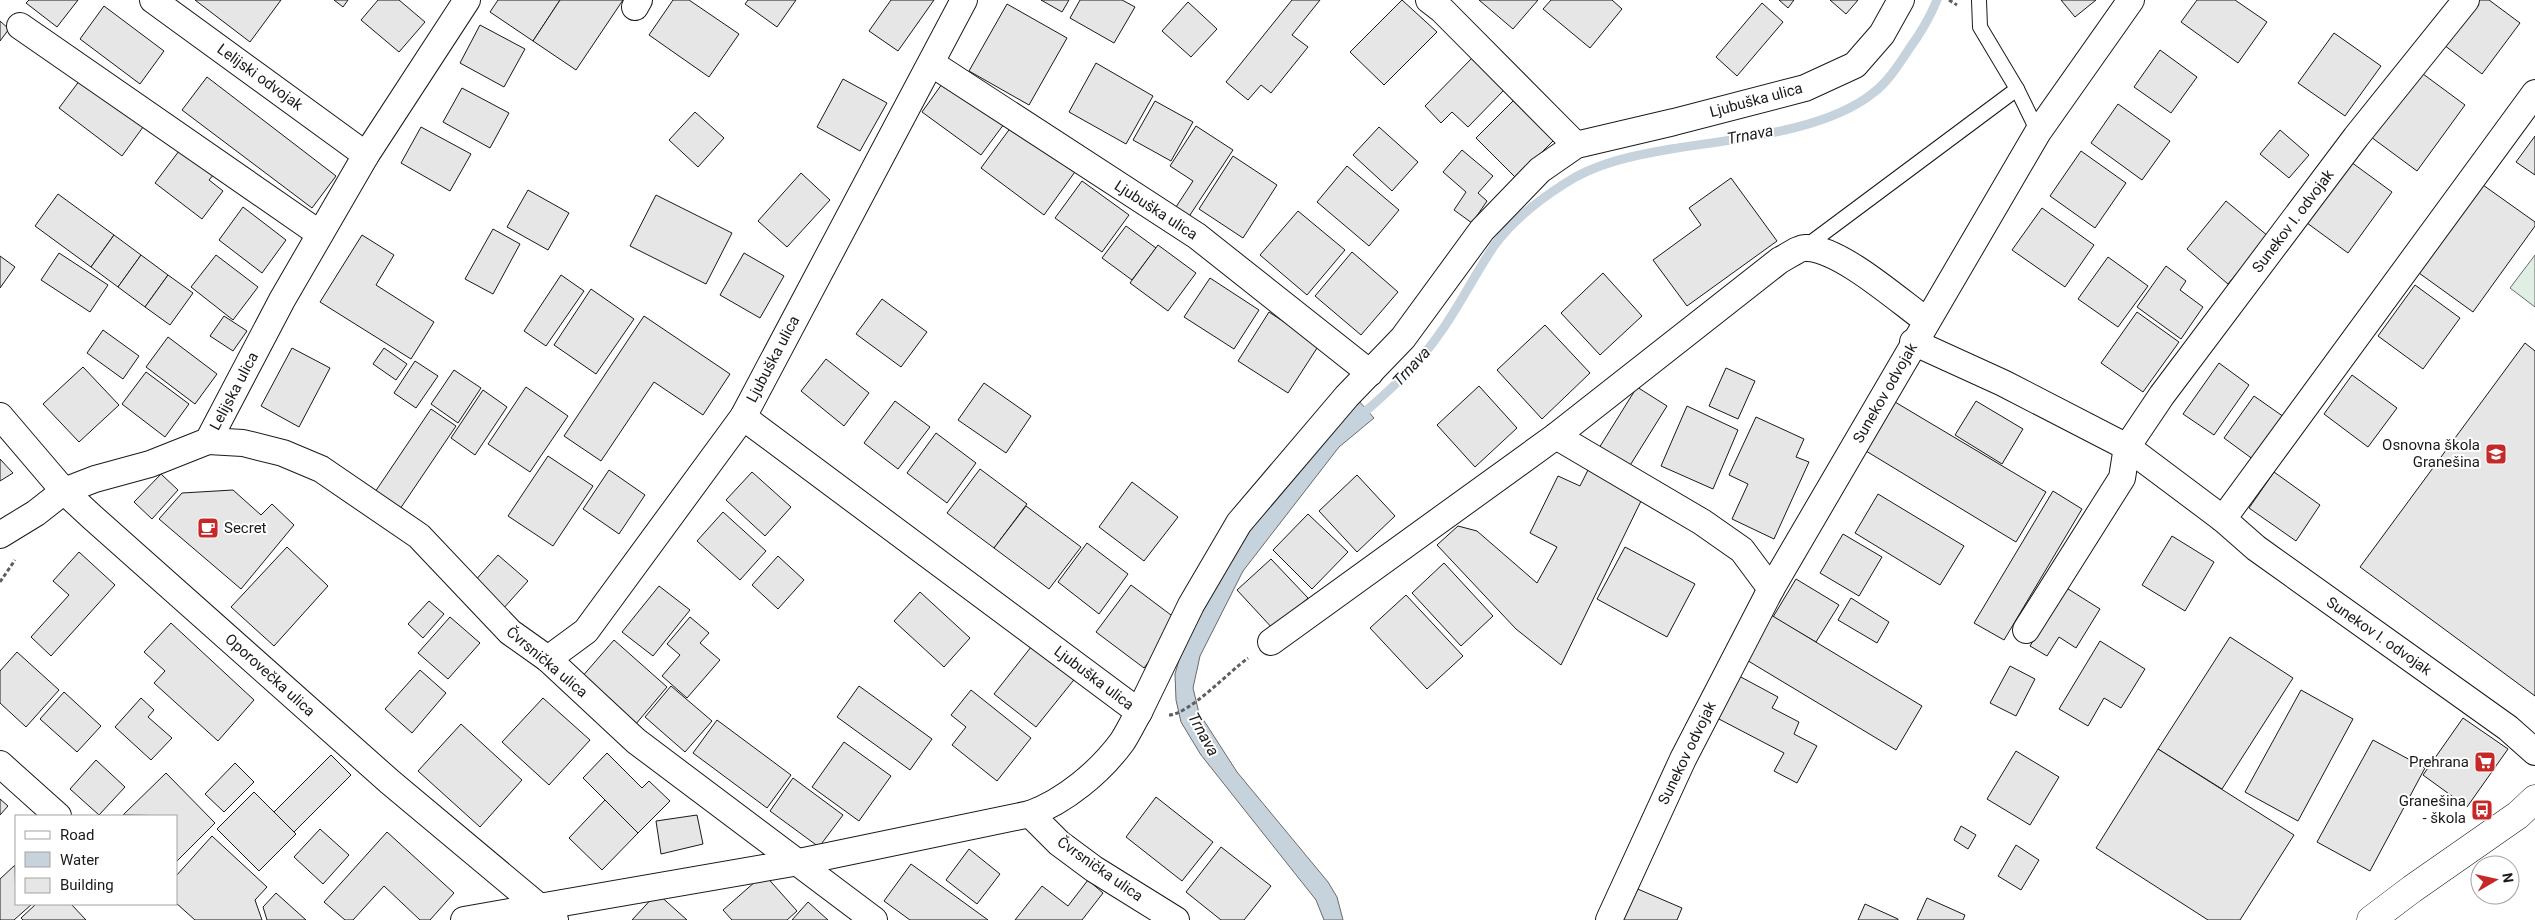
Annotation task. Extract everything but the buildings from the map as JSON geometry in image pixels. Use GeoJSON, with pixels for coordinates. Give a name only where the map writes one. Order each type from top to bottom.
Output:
{"type":"FeatureCollection","features":[{"type":"Feature","properties":{"kind":"main road"},"geometry":{"type":"LineString","coordinates":[[2371,920],[2518,815],[2535,799]]}},
{"type":"Feature","properties":{"kind":"street","name":"Lelijski odvojak"},"geometry":{"type":"LineString","coordinates":[[154,0],[366,155]]}},
{"type":"Feature","properties":{"kind":"street","name":"Lelijska ulica"},"geometry":{"type":"LineString","coordinates":[[0,535],[36,513],[64,491],[95,478],[150,464],[208,441],[282,300],[366,155],[467,0]]}},
{"type":"Feature","properties":{"kind":"street","name":"Ljubuška ulica"},"geometry":{"type":"LineString","coordinates":[[548,659],[586,631],[743,416],[964,0]]}},
{"type":"Feature","properties":{"kind":"street","name":"Ljubuška ulica"},"geometry":{"type":"LineString","coordinates":[[743,416],[1139,712],[1191,605],[1239,524],[1347,396],[1404,338],[1482,230],[1540,170],[1576,145],[1805,88],[1855,65],[1882,34],[1901,0]]}},
{"type":"Feature","properties":{"kind":"street"},"geometry":{"type":"LineString","coordinates":[[1271,642],[1556,436],[1780,260],[1805,247],[1827,252],[1850,265],[1920,332],[2038,132],[2131,0]]}},
{"type":"Feature","properties":{"kind":"street","name":"Sunekov I. odvojak"},"geometry":{"type":"LineString","coordinates":[[2026,630],[2122,478],[2127,447],[2162,394],[2356,137],[2466,0]]}},
{"type":"Feature","properties":{"kind":"street"},"geometry":{"type":"LineString","coordinates":[[1440,3],[1576,145]]}},
{"type":"Feature","properties":{"kind":"street"},"geometry":{"type":"LineString","coordinates":[[20,26],[320,234]]}},
{"type":"Feature","properties":{"kind":"street","name":"Ljubuška ulica"},"geometry":{"type":"LineString","coordinates":[[931,63],[1197,236],[1370,373]]}},
{"type":"Feature","properties":{"kind":"street"},"geometry":{"type":"LineString","coordinates":[[2223,519],[2535,93]]}},
{"type":"Feature","properties":{"kind":"street","name":"Sunekov I. odvojak"},"geometry":{"type":"LineString","coordinates":[[1920,332],[2003,383],[2127,447],[2223,519],[2256,548],[2508,728],[2535,752]]}},
{"type":"Feature","properties":{"kind":"street","name":"Sunekov odvojak"},"geometry":{"type":"LineString","coordinates":[[1609,920],[1683,759],[1771,589],[1920,332]]}},
{"type":"Feature","properties":{"kind":"street","name":"Oporovečka ulica"},"geometry":{"type":"LineString","coordinates":[[0,416],[64,491],[383,775],[547,913]]}},
{"type":"Feature","properties":{"kind":"street"},"geometry":{"type":"LineString","coordinates":[[1556,436],[1702,522],[1742,550],[1771,589]]}},
{"type":"Feature","properties":{"kind":"street","name":"Čvrsnička ulica"},"geometry":{"type":"LineString","coordinates":[[208,441],[243,443],[283,453],[320,469],[419,536],[510,632],[548,659],[636,741],[874,920]]}},
{"type":"Feature","properties":{"kind":"street"},"geometry":{"type":"LineString","coordinates":[[464,920],[547,913],[1030,814],[1055,802],[1086,779],[1107,760],[1123,741],[1139,712]]}},
{"type":"Feature","properties":{"kind":"street"},"geometry":{"type":"LineString","coordinates":[[0,764],[57,815]]}},
{"type":"Feature","properties":{"kind":"street","name":"Čvrsnička ulica"},"geometry":{"type":"LineString","coordinates":[[1030,814],[1059,843],[1080,859],[1176,920]]}},
{"type":"Feature","properties":{"kind":"lane"},"geometry":{"type":"LineString","coordinates":[[1979,0],[1980,27],[2017,89],[2038,132]]}},
{"type":"Feature","properties":{"kind":"lane"},"geometry":{"type":"LineString","coordinates":[[1805,247],[2017,89]]}},
{"type":"Feature","properties":{"kind":"path"},"geometry":{"type":"LineString","coordinates":[[0,582],[16,558]]}},
{"type":"Feature","properties":{"kind":"path"},"geometry":{"type":"LineString","coordinates":[[1174,715],[1200,698],[1235,667],[1271,642]]}},
{"type":"Feature","properties":{"kind":"green space"},"geometry":{"type":"Polygon","coordinates":[[[2535,255],[2535,307],[2510,288],[2535,255]]]}},
{"type":"Feature","properties":{"kind":"water"},"geometry":{"type":"Polygon","coordinates":[[[1358,400],[1374,418],[1339,447],[1243,571],[1200,656],[1193,688],[1199,713],[1237,772],[1328,882],[1337,897],[1343,920],[1324,920],[1316,900],[1201,755],[1181,722],[1176,700],[1175,674],[1181,653],[1234,550],[1358,400]]]}},
{"type":"Feature","properties":{"kind":"waterway","name":"Trnava"},"geometry":{"type":"LineString","coordinates":[[1359,417],[1392,388],[1422,356],[1447,322],[1494,246],[1517,220],[1545,197],[1576,177],[1602,165],[1629,157],[1777,132],[1830,117],[1853,106],[1884,84],[1921,31],[1937,0]]}},
{"type":"Feature","properties":{"kind":"place","name":"Osnovna škola Granešina"},"geometry":{"type":"Point","coordinates":[2496,454]}},
{"type":"Feature","properties":{"kind":"place","name":"Secret"},"geometry":{"type":"Point","coordinates":[208,528]}},
{"type":"Feature","properties":{"kind":"place","name":"Prehrana"},"geometry":{"type":"Point","coordinates":[2485,762]}},
{"type":"Feature","properties":{"kind":"place","name":"Granešina - škola"},"geometry":{"type":"Point","coordinates":[2482,810]}}]}
